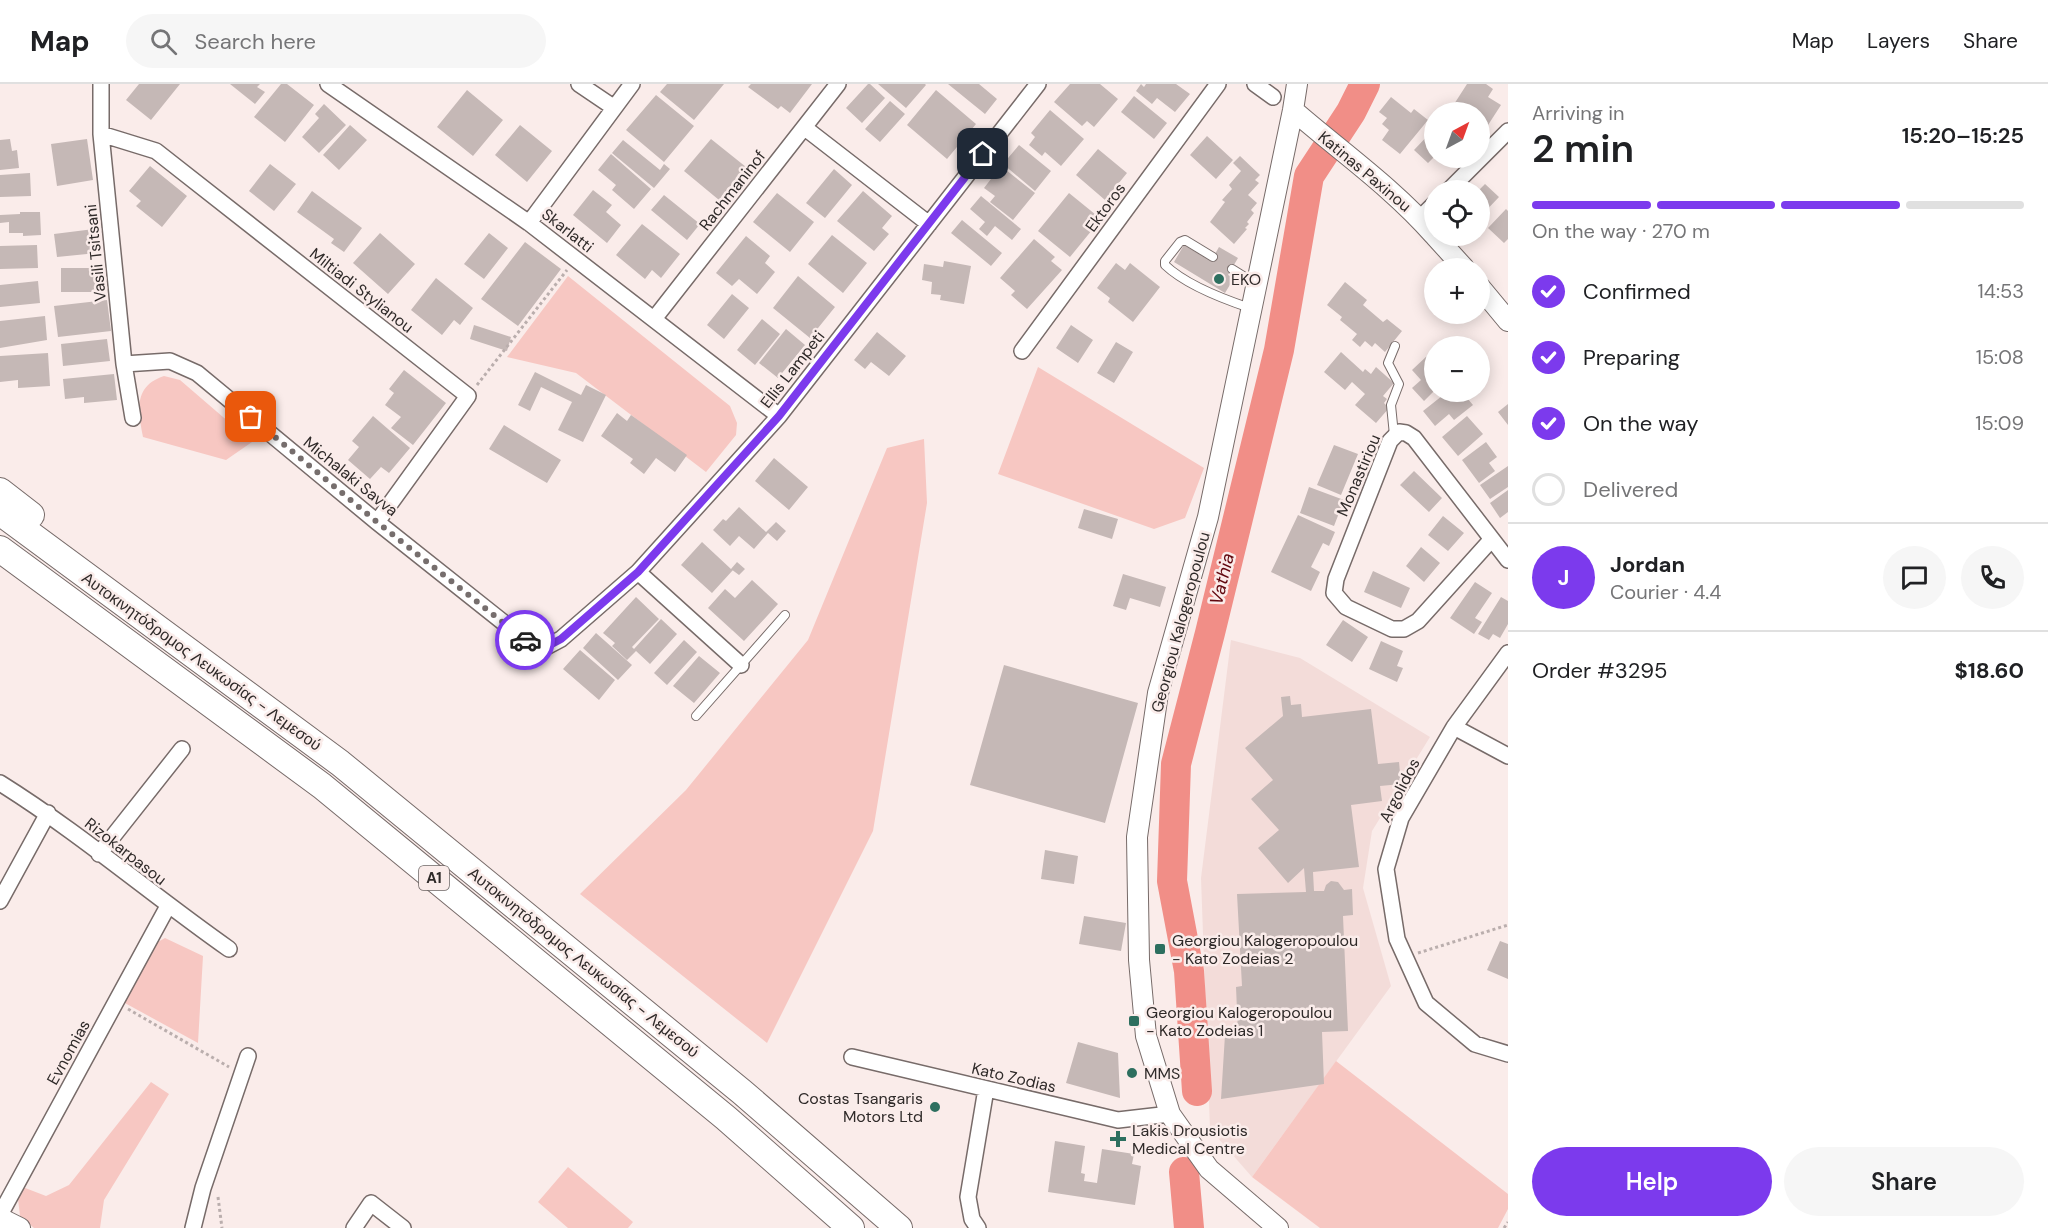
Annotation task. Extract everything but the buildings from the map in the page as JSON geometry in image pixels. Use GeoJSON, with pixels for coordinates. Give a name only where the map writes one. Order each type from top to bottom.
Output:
{"type":"FeatureCollection","features":[{"type":"Feature","properties":{"kind":"highway"},"geometry":{"type":"LineString","coordinates":[[0,491],[207,651],[340,763]]}},
{"type":"Feature","properties":{"kind":"highway","name":"Αυτοκινητόδρομος Λευκωσίας - Λεμεσού"},"geometry":{"type":"LineString","coordinates":[[0,512],[340,763],[742,1092],[899,1228]]}},
{"type":"Feature","properties":{"kind":"highway","name":"Αυτοκινητόδρομος Λευκωσίας - Λεμεσού"},"geometry":{"type":"LineString","coordinates":[[0,549],[322,786],[726,1118],[851,1228]]}},
{"type":"Feature","properties":{"kind":"street","name":"Vasili Tsitsani"},"geometry":{"type":"LineString","coordinates":[[101,84],[101,134],[124,364],[133,418]]}},
{"type":"Feature","properties":{"kind":"street","name":"Skarlatti"},"geometry":{"type":"LineString","coordinates":[[328,84],[529,223],[779,416]]}},
{"type":"Feature","properties":{"kind":"street"},"geometry":{"type":"LineString","coordinates":[[579,84],[613,107]]}},
{"type":"Feature","properties":{"kind":"street"},"geometry":{"type":"LineString","coordinates":[[529,223],[632,84]]}},
{"type":"Feature","properties":{"kind":"street","name":"Rachmaninof"},"geometry":{"type":"LineString","coordinates":[[654,319],[838,84]]}},
{"type":"Feature","properties":{"kind":"street","name":"Ellis Lampeti"},"geometry":{"type":"LineString","coordinates":[[544,648],[561,639],[638,572],[779,416],[1038,84]]}},
{"type":"Feature","properties":{"kind":"street","name":"Ektoros"},"geometry":{"type":"LineString","coordinates":[[1022,351],[1218,84]]}},
{"type":"Feature","properties":{"kind":"street"},"geometry":{"type":"LineString","coordinates":[[1255,84],[1273,98]]}},
{"type":"Feature","properties":{"kind":"street","name":"Georgiou Kalogeropoulou"},"geometry":{"type":"LineString","coordinates":[[1278,1228],[1209,1169],[1170,1114],[1146,1036],[1139,960],[1137,837],[1158,693],[1208,517],[1297,84]]}},
{"type":"Feature","properties":{"kind":"street","name":"Katinas Paxinou"},"geometry":{"type":"LineString","coordinates":[[1293,110],[1424,223]]}},
{"type":"Feature","properties":{"kind":"street"},"geometry":{"type":"LineString","coordinates":[[805,128],[929,224]]}},
{"type":"Feature","properties":{"kind":"street"},"geometry":{"type":"LineString","coordinates":[[1459,180],[1508,131]]}},
{"type":"Feature","properties":{"kind":"street","name":"Miltiadi Stylianou"},"geometry":{"type":"LineString","coordinates":[[101,134],[156,151],[468,396]]}},
{"type":"Feature","properties":{"kind":"street"},"geometry":{"type":"LineString","coordinates":[[1420,218],[1424,214]]}},
{"type":"Feature","properties":{"kind":"street","name":"Katinas Paxinou"},"geometry":{"type":"LineString","coordinates":[[1444,246],[1455,258]]}},
{"type":"Feature","properties":{"kind":"street"},"geometry":{"type":"LineString","coordinates":[[1490,297],[1505,311]]}},
{"type":"Feature","properties":{"kind":"street","name":"Michalaki Savva"},"geometry":{"type":"LineString","coordinates":[[124,364],[170,361],[197,372],[377,522],[528,642],[544,648]]}},
{"type":"Feature","properties":{"kind":"street"},"geometry":{"type":"LineString","coordinates":[[377,522],[468,396]]}},
{"type":"Feature","properties":{"kind":"street","name":"Monastiriou"},"geometry":{"type":"LineString","coordinates":[[1491,540],[1418,621],[1404,629],[1392,629],[1346,607],[1334,592],[1336,579],[1394,435],[1399,432],[1414,438],[1508,560]]}},
{"type":"Feature","properties":{"kind":"street"},"geometry":{"type":"LineString","coordinates":[[638,572],[741,665]]}},
{"type":"Feature","properties":{"kind":"street","name":"Argolidos"},"geometry":{"type":"LineString","coordinates":[[1508,654],[1454,727],[1401,818],[1386,869],[1397,939],[1426,1004],[1475,1044],[1508,1053]]}},
{"type":"Feature","properties":{"kind":"street"},"geometry":{"type":"LineString","coordinates":[[1454,727],[1508,756]]}},
{"type":"Feature","properties":{"kind":"street"},"geometry":{"type":"LineString","coordinates":[[99,854],[182,749]]}},
{"type":"Feature","properties":{"kind":"street","name":"Rizokarpasou"},"geometry":{"type":"LineString","coordinates":[[0,783],[48,813],[168,906],[229,949]]}},
{"type":"Feature","properties":{"kind":"street"},"geometry":{"type":"LineString","coordinates":[[0,901],[48,813]]}},
{"type":"Feature","properties":{"kind":"street","name":"Evnomias"},"geometry":{"type":"LineString","coordinates":[[0,1216],[168,906]]}},
{"type":"Feature","properties":{"kind":"street"},"geometry":{"type":"LineString","coordinates":[[193,1228],[203,1188],[248,1056]]}},
{"type":"Feature","properties":{"kind":"street","name":"Kato Zodias"},"geometry":{"type":"LineString","coordinates":[[852,1057],[1118,1120],[1170,1114]]}},
{"type":"Feature","properties":{"kind":"street"},"geometry":{"type":"LineString","coordinates":[[978,1228],[972,1219],[968,1197],[986,1089]]}},
{"type":"Feature","properties":{"kind":"street"},"geometry":{"type":"LineString","coordinates":[[354,1228],[371,1203],[403,1228]]}},
{"type":"Feature","properties":{"kind":"street"},"geometry":{"type":"LineString","coordinates":[[0,1216],[20,1228]]}},
{"type":"Feature","properties":{"kind":"lane"},"geometry":{"type":"LineString","coordinates":[[1214,257],[1185,240],[1180,242],[1165,265],[1227,301],[1251,308]]}},
{"type":"Feature","properties":{"kind":"lane"},"geometry":{"type":"LineString","coordinates":[[1232,269],[1256,285]]}},
{"type":"Feature","properties":{"kind":"lane"},"geometry":{"type":"LineString","coordinates":[[1394,435],[1391,405],[1400,384],[1388,363],[1395,346]]}},
{"type":"Feature","properties":{"kind":"lane"},"geometry":{"type":"LineString","coordinates":[[696,716],[785,615]]}},
{"type":"Feature","properties":{"kind":"path"},"geometry":{"type":"LineString","coordinates":[[468,396],[576,258]]}},
{"type":"Feature","properties":{"kind":"path"},"geometry":{"type":"LineString","coordinates":[[1405,957],[1508,925]]}},
{"type":"Feature","properties":{"kind":"path"},"geometry":{"type":"LineString","coordinates":[[116,1002],[242,1074]]}},
{"type":"Feature","properties":{"kind":"path"},"geometry":{"type":"LineString","coordinates":[[1504,1228],[1508,1222]]}},
{"type":"Feature","properties":{"kind":"shaded area"},"geometry":{"type":"Polygon","coordinates":[[[568,276],[730,406],[737,423],[736,435],[706,472],[576,373],[507,357],[568,276]]]}},
{"type":"Feature","properties":{"kind":"shaded area"},"geometry":{"type":"Polygon","coordinates":[[[1038,367],[1204,468],[1185,518],[1154,529],[998,474],[1038,367]]]}},
{"type":"Feature","properties":{"kind":"shaded area"},"geometry":{"type":"Polygon","coordinates":[[[164,376],[180,380],[252,442],[226,460],[143,437],[139,409],[142,393],[154,380],[164,376]]]}},
{"type":"Feature","properties":{"kind":"shaded area"},"geometry":{"type":"Polygon","coordinates":[[[924,439],[927,503],[873,831],[767,1043],[580,894],[686,790],[808,640],[887,448],[924,439]]]}},
{"type":"Feature","properties":{"kind":"shaded area"},"geometry":{"type":"Polygon","coordinates":[[[1231,640],[1300,658],[1430,737],[1372,831],[1363,888],[1391,986],[1252,1177],[1210,1129],[1201,878],[1231,640]]]}},
{"type":"Feature","properties":{"kind":"shaded area"},"geometry":{"type":"Polygon","coordinates":[[[165,938],[203,956],[198,1043],[123,1002],[156,943],[165,938]]]}},
{"type":"Feature","properties":{"kind":"shaded area"},"geometry":{"type":"Polygon","coordinates":[[[1336,1061],[1508,1194],[1508,1209],[1498,1228],[1320,1228],[1252,1177],[1336,1061]]]}},
{"type":"Feature","properties":{"kind":"shaded area"},"geometry":{"type":"Polygon","coordinates":[[[151,1082],[169,1094],[104,1200],[100,1228],[34,1228],[20,1216],[18,1199],[20,1186],[46,1196],[69,1185],[151,1082]]]}},
{"type":"Feature","properties":{"kind":"shaded area"},"geometry":{"type":"Polygon","coordinates":[[[568,1167],[633,1222],[628,1228],[568,1228],[538,1202],[568,1167]]]}},
{"type":"Feature","properties":{"kind":"waterway","name":"Vathia"},"geometry":{"type":"LineString","coordinates":[[1197,1091],[1189,971],[1172,881],[1176,764],[1279,350],[1309,176],[1351,112],[1365,84]]}},
{"type":"Feature","properties":{"kind":"waterway","name":"Vathia"},"geometry":{"type":"LineString","coordinates":[[1184,1172],[1189,1228]]}},
{"type":"Feature","properties":{"kind":"way so far"},"geometry":{"type":"LineString","coordinates":[[251,417],[377,522],[525,640]]}},
{"type":"Feature","properties":{"kind":"place","name":"EKO"},"geometry":{"type":"Point","coordinates":[1219,279]}},
{"type":"Feature","properties":{"kind":"place","name":"Georgiou Kalogeropoulou - Kato Zodeias 2"},"geometry":{"type":"Point","coordinates":[1160,949]}},
{"type":"Feature","properties":{"kind":"place","name":"Georgiou Kalogeropoulou - Kato Zodeias 1"},"geometry":{"type":"Point","coordinates":[1134,1021]}},
{"type":"Feature","properties":{"kind":"place","name":"MMS"},"geometry":{"type":"Point","coordinates":[1132,1073]}},
{"type":"Feature","properties":{"kind":"place","name":"Costas Tsangaris Motors Ltd"},"geometry":{"type":"Point","coordinates":[935,1107]}},
{"type":"Feature","properties":{"kind":"place","name":"Lakis Drousiotis Medical Centre"},"geometry":{"type":"Point","coordinates":[1118,1139]}},
{"type":"Feature","properties":{"kind":"route"},"geometry":{"type":"LineString","coordinates":[[525,640],[544,648],[561,639],[638,572],[779,416],[983,154]]}}]}
